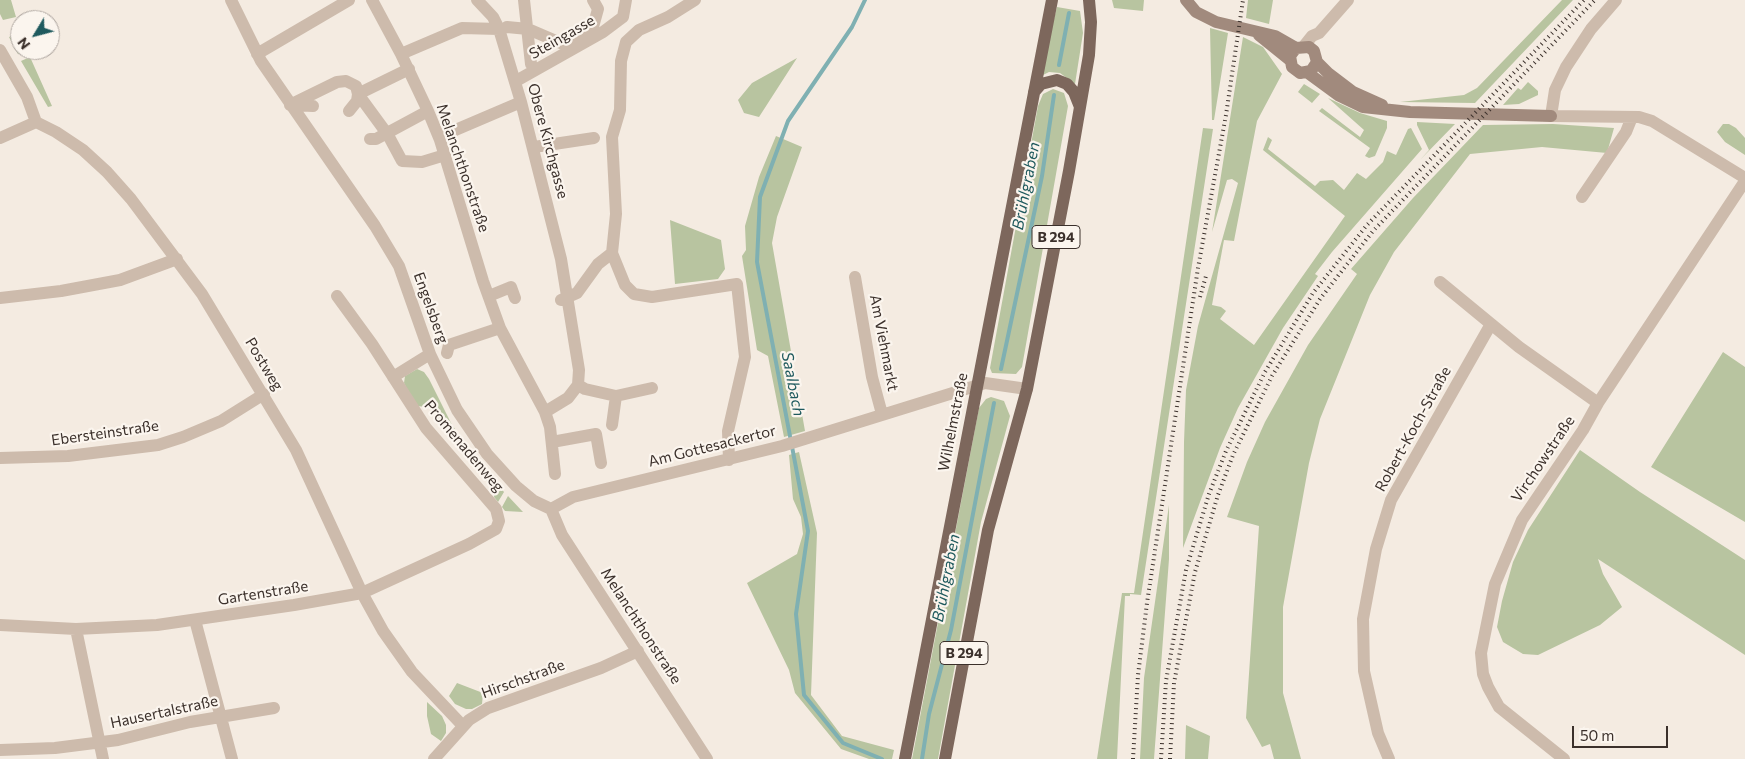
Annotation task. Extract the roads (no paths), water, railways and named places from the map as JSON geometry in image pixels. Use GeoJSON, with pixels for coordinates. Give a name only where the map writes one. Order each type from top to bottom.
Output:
{"type":"FeatureCollection","features":[{"type":"Feature","properties":{"kind":"main road","name":"Wilhelmstraße"},"geometry":{"type":"LineString","coordinates":[[905,759],[1052,0]]}},
{"type":"Feature","properties":{"kind":"main road","name":"B 294"},"geometry":{"type":"LineString","coordinates":[[945,759],[988,530],[1027,389],[1089,55],[1091,3]]}},
{"type":"Feature","properties":{"kind":"main road"},"geometry":{"type":"LineString","coordinates":[[1034,92],[1041,84],[1057,80],[1067,84],[1074,92],[1080,107]]}},
{"type":"Feature","properties":{"kind":"street","name":"Engelsberg"},"geometry":{"type":"LineString","coordinates":[[231,0],[257,54],[290,105],[375,226],[394,258],[408,288],[430,354],[457,410],[487,454],[516,486],[534,502],[551,509]]}},
{"type":"Feature","properties":{"kind":"street"},"geometry":{"type":"LineString","coordinates":[[257,54],[350,0]]}},
{"type":"Feature","properties":{"kind":"street","name":"Melanchthonstraße"},"geometry":{"type":"LineString","coordinates":[[372,0],[409,69],[439,137],[500,328],[545,412],[552,442],[555,474]]}},
{"type":"Feature","properties":{"kind":"street","name":"Obere Kirchgasse"},"geometry":{"type":"LineString","coordinates":[[477,0],[503,28],[561,259],[563,300],[584,387]]}},
{"type":"Feature","properties":{"kind":"street"},"geometry":{"type":"LineString","coordinates":[[524,0],[531,64]]}},
{"type":"Feature","properties":{"kind":"street"},"geometry":{"type":"LineString","coordinates":[[401,54],[462,28],[528,29],[563,44],[593,27],[598,9],[593,0]]}},
{"type":"Feature","properties":{"kind":"street"},"geometry":{"type":"LineString","coordinates":[[626,0],[622,17],[632,22],[639,30]]}},
{"type":"Feature","properties":{"kind":"street"},"geometry":{"type":"LineString","coordinates":[[695,0],[668,17],[639,30],[626,42],[621,61],[620,110],[612,137],[611,150],[616,196],[612,253],[625,284],[634,294],[652,297],[737,284],[745,357],[728,432],[729,460]]}},
{"type":"Feature","properties":{"kind":"street"},"geometry":{"type":"LineString","coordinates":[[1186,0],[1196,12],[1216,22],[1276,36],[1308,52],[1353,92],[1398,111]]}},
{"type":"Feature","properties":{"kind":"street"},"geometry":{"type":"LineString","coordinates":[[1308,52],[1320,33],[1348,0]]}},
{"type":"Feature","properties":{"kind":"street"},"geometry":{"type":"LineString","coordinates":[[1551,116],[1554,96],[1566,67],[1591,29],[1616,0]]}},
{"type":"Feature","properties":{"kind":"street","name":"Steingasse"},"geometry":{"type":"LineString","coordinates":[[516,81],[603,32],[622,17]]}},
{"type":"Feature","properties":{"kind":"street"},"geometry":{"type":"LineString","coordinates":[[1257,33],[1290,60],[1295,71],[1308,72],[1349,102],[1363,107],[1398,111],[1632,117],[1652,121],[1664,126],[1745,179]]}},
{"type":"Feature","properties":{"kind":"street"},"geometry":{"type":"LineString","coordinates":[[0,50],[27,97],[36,122],[0,138]]}},
{"type":"Feature","properties":{"kind":"street"},"geometry":{"type":"LineString","coordinates":[[1290,60],[1292,52],[1308,52]]}},
{"type":"Feature","properties":{"kind":"street"},"geometry":{"type":"LineString","coordinates":[[1308,52],[1315,67],[1308,72]]}},
{"type":"Feature","properties":{"kind":"street"},"geometry":{"type":"LineString","coordinates":[[358,94],[409,69]]}},
{"type":"Feature","properties":{"kind":"street"},"geometry":{"type":"LineString","coordinates":[[290,105],[337,82],[351,82],[356,86],[358,94],[387,134],[399,162],[422,162],[445,155]]}},
{"type":"Feature","properties":{"kind":"street"},"geometry":{"type":"LineString","coordinates":[[349,111],[357,101],[358,94]]}},
{"type":"Feature","properties":{"kind":"street"},"geometry":{"type":"LineString","coordinates":[[439,137],[522,102]]}},
{"type":"Feature","properties":{"kind":"street"},"geometry":{"type":"LineString","coordinates":[[290,105],[313,106]]}},
{"type":"Feature","properties":{"kind":"street"},"geometry":{"type":"LineString","coordinates":[[373,141],[428,111]]}},
{"type":"Feature","properties":{"kind":"street"},"geometry":{"type":"LineString","coordinates":[[1582,197],[1626,132],[1632,117]]}},
{"type":"Feature","properties":{"kind":"street","name":"Postweg"},"geometry":{"type":"LineString","coordinates":[[36,122],[56,132],[82,150],[106,172],[131,199],[202,294],[296,450],[362,593],[383,631],[412,672],[462,726]]}},
{"type":"Feature","properties":{"kind":"street"},"geometry":{"type":"LineString","coordinates":[[534,147],[594,138]]}},
{"type":"Feature","properties":{"kind":"street","name":"Virchowstraße"},"geometry":{"type":"LineString","coordinates":[[1564,759],[1520,726],[1499,707],[1483,674],[1481,653],[1496,584],[1522,520],[1583,430],[1745,179]]}},
{"type":"Feature","properties":{"kind":"street"},"geometry":{"type":"LineString","coordinates":[[563,300],[581,289],[598,264],[612,253]]}},
{"type":"Feature","properties":{"kind":"street"},"geometry":{"type":"LineString","coordinates":[[0,298],[61,291],[112,282],[177,259]]}},
{"type":"Feature","properties":{"kind":"street","name":"Am Viehmarkt"},"geometry":{"type":"LineString","coordinates":[[855,277],[872,377],[882,414]]}},
{"type":"Feature","properties":{"kind":"street"},"geometry":{"type":"LineString","coordinates":[[1440,282],[1491,324],[1598,404]]}},
{"type":"Feature","properties":{"kind":"street"},"geometry":{"type":"LineString","coordinates":[[489,296],[510,287],[515,298]]}},
{"type":"Feature","properties":{"kind":"street","name":"Promenadenweg"},"geometry":{"type":"LineString","coordinates":[[337,296],[372,344],[426,428],[496,509]]}},
{"type":"Feature","properties":{"kind":"street","name":"Robert-Koch-Straße"},"geometry":{"type":"LineString","coordinates":[[1389,759],[1378,733],[1364,670],[1363,620],[1376,548],[1391,500],[1491,324]]}},
{"type":"Feature","properties":{"kind":"street"},"geometry":{"type":"LineString","coordinates":[[447,352],[449,345],[500,328]]}},
{"type":"Feature","properties":{"kind":"street"},"geometry":{"type":"LineString","coordinates":[[393,377],[430,354]]}},
{"type":"Feature","properties":{"kind":"street","name":"Am Gottesackertor"},"geometry":{"type":"LineString","coordinates":[[551,509],[574,497],[782,446],[985,383],[1027,389]]}},
{"type":"Feature","properties":{"kind":"street"},"geometry":{"type":"LineString","coordinates":[[545,412],[584,387],[616,396],[652,388]]}},
{"type":"Feature","properties":{"kind":"street","name":"Ebersteinstraße"},"geometry":{"type":"LineString","coordinates":[[0,458],[68,456],[158,444],[204,429],[264,394]]}},
{"type":"Feature","properties":{"kind":"street"},"geometry":{"type":"LineString","coordinates":[[601,463],[606,426],[616,396]]}},
{"type":"Feature","properties":{"kind":"street"},"geometry":{"type":"LineString","coordinates":[[552,442],[606,426]]}},
{"type":"Feature","properties":{"kind":"street","name":"Gartenstraße"},"geometry":{"type":"LineString","coordinates":[[0,625],[76,629],[195,620],[362,593],[490,534],[499,521],[496,509]]}},
{"type":"Feature","properties":{"kind":"street","name":"Melanchthonstraße"},"geometry":{"type":"LineString","coordinates":[[551,509],[562,536],[707,759]]}},
{"type":"Feature","properties":{"kind":"street"},"geometry":{"type":"LineString","coordinates":[[195,620],[232,759]]}},
{"type":"Feature","properties":{"kind":"street"},"geometry":{"type":"LineString","coordinates":[[76,629],[103,759]]}},
{"type":"Feature","properties":{"kind":"street","name":"Hirschstraße"},"geometry":{"type":"LineString","coordinates":[[434,759],[462,726],[488,708],[601,668],[638,651]]}},
{"type":"Feature","properties":{"kind":"street","name":"Hausertalstraße"},"geometry":{"type":"LineString","coordinates":[[0,750],[55,748],[118,740],[190,722],[274,708]]}},
{"type":"Feature","properties":{"kind":"waterway","name":"Saalbach"},"geometry":{"type":"LineString","coordinates":[[865,0],[852,27],[788,121],[760,197],[757,262],[808,531],[796,614],[804,695],[843,743],[882,759]]}},
{"type":"Feature","properties":{"kind":"waterway","name":"Brühlgraben"},"geometry":{"type":"LineString","coordinates":[[1059,65],[1069,13]]}},
{"type":"Feature","properties":{"kind":"waterway","name":"Brühlgraben"},"geometry":{"type":"LineString","coordinates":[[1001,369],[1042,176],[1054,95]]}},
{"type":"Feature","properties":{"kind":"waterway","name":"Brühlgraben"},"geometry":{"type":"LineString","coordinates":[[922,759],[929,714],[951,630],[994,403]]}},
{"type":"Feature","properties":{"kind":"railway"},"geometry":{"type":"LineString","coordinates":[[1133,759],[1138,675],[1147,603],[1198,268],[1226,115],[1243,0]]}},
{"type":"Feature","properties":{"kind":"railway"},"geometry":{"type":"LineString","coordinates":[[1161,759],[1166,681],[1186,570],[1209,494],[1226,451],[1265,372],[1313,293],[1367,225],[1584,0]]}},
{"type":"Feature","properties":{"kind":"railway"},"geometry":{"type":"LineString","coordinates":[[1170,759],[1174,683],[1195,572],[1218,495],[1233,455],[1272,376],[1320,299],[1373,231],[1595,0]]}},
{"type":"Feature","properties":{"kind":"railway"},"geometry":{"type":"LineString","coordinates":[[1200,297],[1206,276]]}}]}
